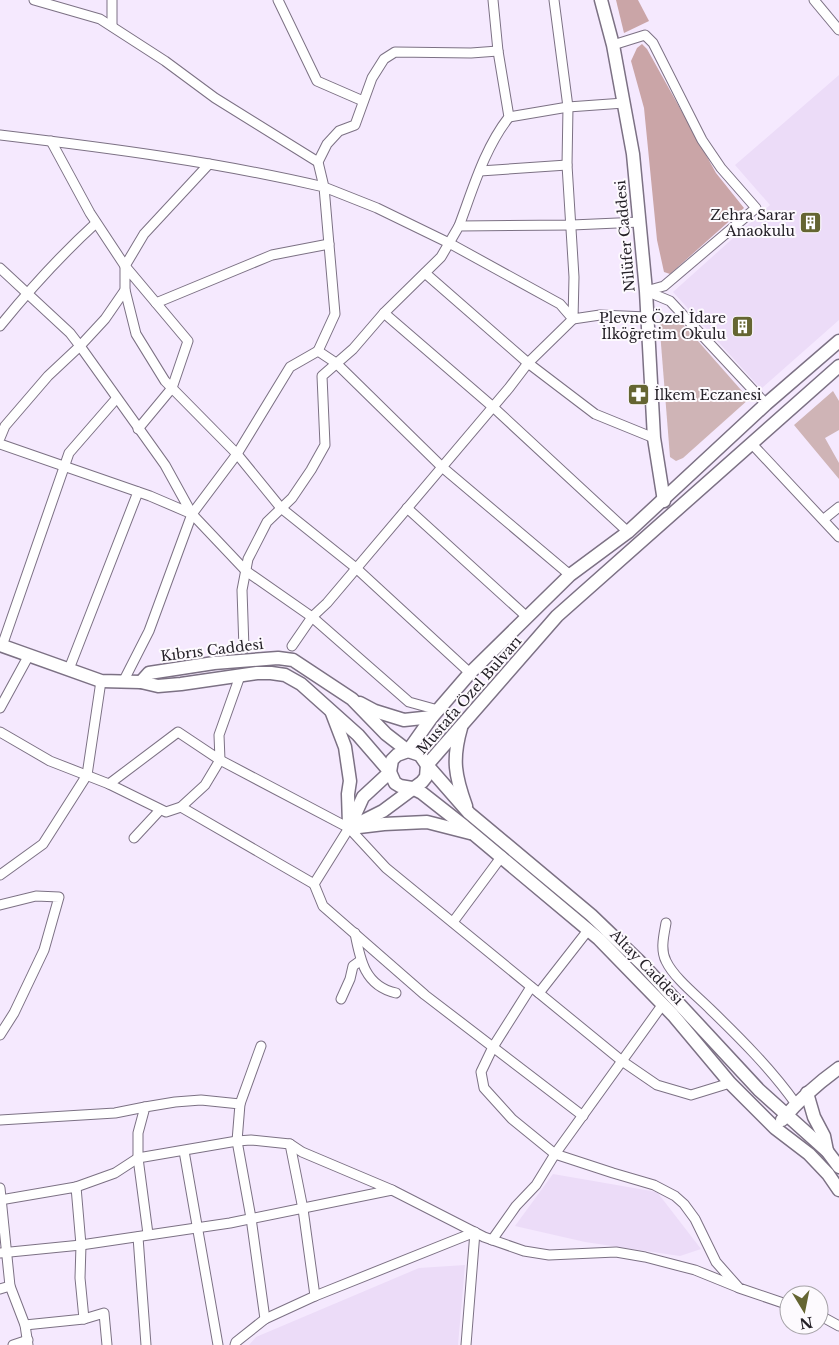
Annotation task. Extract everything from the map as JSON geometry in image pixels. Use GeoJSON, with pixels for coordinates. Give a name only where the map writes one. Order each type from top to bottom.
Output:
{"type":"FeatureCollection","features":[{"type":"Feature","properties":{"kind":"main road","name":"Nilüfer Caddesi"},"geometry":{"type":"LineString","coordinates":[[602,0],[613,45],[633,154],[646,292],[654,438],[664,501]]}},
{"type":"Feature","properties":{"kind":"main road","name":"Mustafa Özel Bulvarı"},"geometry":{"type":"LineString","coordinates":[[349,828],[364,797],[390,772],[390,766],[396,755],[408,751],[435,714],[470,673],[570,575],[628,532],[664,501],[766,404],[839,341]]}},
{"type":"Feature","properties":{"kind":"main road","name":"Mustafa Özel Bulvarı"},"geometry":{"type":"LineString","coordinates":[[349,828],[383,810],[412,788],[418,786],[426,776],[427,765],[557,616],[839,366]]}},
{"type":"Feature","properties":{"kind":"main road","name":"Kıbrıs Caddesi"},"geometry":{"type":"LineString","coordinates":[[1,645],[101,681],[141,682],[158,686],[257,673],[285,675],[300,684],[331,710],[358,735],[390,772]]}},
{"type":"Feature","properties":{"kind":"main road","name":"Kıbrıs Caddesi"},"geometry":{"type":"LineString","coordinates":[[141,682],[149,673],[214,663],[278,658],[293,660],[352,699],[386,734],[408,751]]}},
{"type":"Feature","properties":{"kind":"main road"},"geometry":{"type":"LineString","coordinates":[[352,699],[375,711],[404,720],[435,714]]}},
{"type":"Feature","properties":{"kind":"main road"},"geometry":{"type":"LineString","coordinates":[[331,710],[345,746],[350,781],[348,794],[349,828],[427,822],[475,834]]}},
{"type":"Feature","properties":{"kind":"main road"},"geometry":{"type":"LineString","coordinates":[[462,724],[456,747],[456,765],[459,785],[469,813]]}},
{"type":"Feature","properties":{"kind":"main road"},"geometry":{"type":"LineString","coordinates":[[408,751],[420,755],[427,765]]}},
{"type":"Feature","properties":{"kind":"main road","name":"Altay Caddesi"},"geometry":{"type":"LineString","coordinates":[[427,765],[469,813],[591,915],[642,965],[759,1090],[827,1151],[839,1167]]}},
{"type":"Feature","properties":{"kind":"main road"},"geometry":{"type":"LineString","coordinates":[[390,772],[396,783],[406,788],[412,788]]}},
{"type":"Feature","properties":{"kind":"main road","name":"Altay Caddesi"},"geometry":{"type":"LineString","coordinates":[[412,788],[422,793],[475,834],[589,930],[663,1004],[730,1084],[775,1128],[809,1154],[828,1174],[839,1190]]}},
{"type":"Feature","properties":{"kind":"main road"},"geometry":{"type":"LineString","coordinates":[[775,1128],[796,1104],[839,1068]]}},
{"type":"Feature","properties":{"kind":"main road"},"geometry":{"type":"LineString","coordinates":[[808,1093],[814,1116],[824,1136],[827,1151]]}},
{"type":"Feature","properties":{"kind":"street"},"geometry":{"type":"LineString","coordinates":[[34,0],[100,19],[165,61],[215,98],[318,162]]}},
{"type":"Feature","properties":{"kind":"street"},"geometry":{"type":"LineString","coordinates":[[112,0],[112,26]]}},
{"type":"Feature","properties":{"kind":"street"},"geometry":{"type":"LineString","coordinates":[[278,0],[317,81],[363,101]]}},
{"type":"Feature","properties":{"kind":"street"},"geometry":{"type":"LineString","coordinates":[[493,0],[498,51],[509,117]]}},
{"type":"Feature","properties":{"kind":"street"},"geometry":{"type":"LineString","coordinates":[[554,0],[568,107],[567,165],[572,225],[573,319]]}},
{"type":"Feature","properties":{"kind":"street"},"geometry":{"type":"LineString","coordinates":[[814,0],[839,30]]}},
{"type":"Feature","properties":{"kind":"street"},"geometry":{"type":"LineString","coordinates":[[613,45],[645,35],[653,43],[702,140],[721,168],[756,208],[664,286],[646,292]]}},
{"type":"Feature","properties":{"kind":"street"},"geometry":{"type":"LineString","coordinates":[[123,682],[149,631],[192,514],[237,454],[290,367],[318,351],[335,314],[324,187],[318,162],[327,144],[339,131],[355,124],[372,78],[384,59],[396,52],[471,53],[498,51]]}},
{"type":"Feature","properties":{"kind":"street"},"geometry":{"type":"LineString","coordinates":[[244,649],[242,590],[248,559],[267,522],[292,498],[325,445],[322,376],[368,333],[384,313],[441,257],[459,226],[497,132],[509,117],[568,107],[624,103]]}},
{"type":"Feature","properties":{"kind":"street"},"geometry":{"type":"LineString","coordinates":[[0,134],[209,164],[269,174],[324,187],[377,208],[449,243],[560,304],[573,319]]}},
{"type":"Feature","properties":{"kind":"street"},"geometry":{"type":"LineString","coordinates":[[51,141],[96,223],[125,266],[188,341],[172,388],[138,428]]}},
{"type":"Feature","properties":{"kind":"street"},"geometry":{"type":"LineString","coordinates":[[209,164],[144,234],[125,266],[126,290],[136,334],[165,381],[237,454],[281,508],[356,568],[470,673]]}},
{"type":"Feature","properties":{"kind":"street"},"geometry":{"type":"LineString","coordinates":[[480,171],[567,165]]}},
{"type":"Feature","properties":{"kind":"street"},"geometry":{"type":"LineString","coordinates":[[459,226],[640,222]]}},
{"type":"Feature","properties":{"kind":"street"},"geometry":{"type":"LineString","coordinates":[[0,326],[26,293],[96,223]]}},
{"type":"Feature","properties":{"kind":"street"},"geometry":{"type":"LineString","coordinates":[[156,303],[272,255],[329,244]]}},
{"type":"Feature","properties":{"kind":"street"},"geometry":{"type":"LineString","coordinates":[[0,268],[70,333],[165,465],[192,514],[246,571],[312,617],[409,702],[435,714]]}},
{"type":"Feature","properties":{"kind":"street"},"geometry":{"type":"LineString","coordinates":[[425,273],[528,363],[595,414],[654,438]]}},
{"type":"Feature","properties":{"kind":"street"},"geometry":{"type":"LineString","coordinates":[[0,438],[5,426],[48,376],[80,346],[126,290]]}},
{"type":"Feature","properties":{"kind":"street"},"geometry":{"type":"LineString","coordinates":[[646,292],[670,301],[766,404]]}},
{"type":"Feature","properties":{"kind":"street"},"geometry":{"type":"LineString","coordinates":[[384,313],[493,407],[628,532]]}},
{"type":"Feature","properties":{"kind":"street"},"geometry":{"type":"LineString","coordinates":[[292,646],[312,617],[327,603],[528,363],[573,319],[600,315],[647,317]]}},
{"type":"Feature","properties":{"kind":"street"},"geometry":{"type":"LineString","coordinates":[[318,351],[336,364],[442,467],[570,575]]}},
{"type":"Feature","properties":{"kind":"street"},"geometry":{"type":"LineString","coordinates":[[1,645],[66,466],[69,453],[116,399]]}},
{"type":"Feature","properties":{"kind":"street"},"geometry":{"type":"LineString","coordinates":[[0,444],[138,492],[192,514]]}},
{"type":"Feature","properties":{"kind":"street"},"geometry":{"type":"LineString","coordinates":[[752,444],[839,537]]}},
{"type":"Feature","properties":{"kind":"street"},"geometry":{"type":"LineString","coordinates":[[69,669],[138,492]]}},
{"type":"Feature","properties":{"kind":"street"},"geometry":{"type":"LineString","coordinates":[[824,519],[839,507]]}},
{"type":"Feature","properties":{"kind":"street"},"geometry":{"type":"LineString","coordinates":[[407,508],[527,617]]}},
{"type":"Feature","properties":{"kind":"street"},"geometry":{"type":"LineString","coordinates":[[0,708],[29,655]]}},
{"type":"Feature","properties":{"kind":"street"},"geometry":{"type":"LineString","coordinates":[[0,732],[50,761],[109,784],[166,812],[181,808],[205,785],[220,760],[219,735],[240,676]]}},
{"type":"Feature","properties":{"kind":"street"},"geometry":{"type":"LineString","coordinates":[[0,875],[42,844],[87,775],[101,681]]}},
{"type":"Feature","properties":{"kind":"street"},"geometry":{"type":"LineString","coordinates":[[109,784],[178,732],[220,760],[349,828],[386,868],[622,1062],[657,1085],[691,1095],[730,1084]]}},
{"type":"Feature","properties":{"kind":"street"},"geometry":{"type":"LineString","coordinates":[[181,808],[314,884],[323,906],[425,995],[583,1116]]}},
{"type":"Feature","properties":{"kind":"street"},"geometry":{"type":"LineString","coordinates":[[134,838],[160,810]]}},
{"type":"Feature","properties":{"kind":"street"},"geometry":{"type":"LineString","coordinates":[[314,884],[349,828]]}},
{"type":"Feature","properties":{"kind":"street"},"geometry":{"type":"LineString","coordinates":[[453,922],[502,856]]}},
{"type":"Feature","properties":{"kind":"street"},"geometry":{"type":"LineString","coordinates":[[0,905],[36,896],[59,897],[44,950],[14,1013],[0,1035]]}},
{"type":"Feature","properties":{"kind":"street"},"geometry":{"type":"LineString","coordinates":[[666,923],[662,945],[665,960],[673,972],[763,1064],[796,1104]]}},
{"type":"Feature","properties":{"kind":"street"},"geometry":{"type":"LineString","coordinates":[[589,930],[535,990],[493,1047],[481,1072],[484,1088],[512,1119],[555,1154],[613,1174],[654,1185],[675,1196],[684,1204],[695,1219],[716,1262],[739,1288]]}},
{"type":"Feature","properties":{"kind":"street"},"geometry":{"type":"LineString","coordinates":[[355,933],[360,961],[368,975],[385,991],[396,993]]}},
{"type":"Feature","properties":{"kind":"street"},"geometry":{"type":"LineString","coordinates":[[340,999],[350,980],[353,966],[360,961]]}},
{"type":"Feature","properties":{"kind":"street"},"geometry":{"type":"LineString","coordinates":[[492,1240],[516,1206],[536,1185],[555,1154],[663,1004]]}},
{"type":"Feature","properties":{"kind":"street"},"geometry":{"type":"LineString","coordinates":[[261,1046],[240,1104],[237,1141],[251,1218],[265,1320]]}},
{"type":"Feature","properties":{"kind":"street"},"geometry":{"type":"LineString","coordinates":[[0,1120],[115,1113],[175,1102],[201,1100],[240,1104]]}},
{"type":"Feature","properties":{"kind":"street"},"geometry":{"type":"LineString","coordinates":[[145,1107],[138,1133],[138,1158],[148,1234]]}},
{"type":"Feature","properties":{"kind":"street"},"geometry":{"type":"LineString","coordinates":[[1,1200],[76,1187],[115,1173],[138,1158],[237,1141],[251,1140],[290,1144],[302,1152],[392,1190],[474,1232],[524,1251],[549,1255],[616,1252],[645,1257],[695,1270],[779,1302]]}},
{"type":"Feature","properties":{"kind":"street"},"geometry":{"type":"LineString","coordinates":[[290,1144],[303,1209],[315,1296]]}},
{"type":"Feature","properties":{"kind":"street"},"geometry":{"type":"LineString","coordinates":[[184,1151],[218,1345]]}},
{"type":"Feature","properties":{"kind":"street"},"geometry":{"type":"LineString","coordinates":[[76,1187],[81,1245],[80,1278],[84,1319]]}},
{"type":"Feature","properties":{"kind":"street"},"geometry":{"type":"LineString","coordinates":[[0,1188],[3,1252],[10,1286],[25,1325],[28,1343],[14,1345]]}},
{"type":"Feature","properties":{"kind":"street"},"geometry":{"type":"LineString","coordinates":[[3,1252],[81,1245],[198,1228],[303,1209],[392,1190]]}},
{"type":"Feature","properties":{"kind":"street"},"geometry":{"type":"LineString","coordinates":[[235,1345],[236,1342],[265,1320],[315,1296],[474,1232]]}},
{"type":"Feature","properties":{"kind":"street"},"geometry":{"type":"LineString","coordinates":[[466,1345],[474,1232]]}},
{"type":"Feature","properties":{"kind":"street"},"geometry":{"type":"LineString","coordinates":[[138,1237],[146,1345]]}},
{"type":"Feature","properties":{"kind":"street"},"geometry":{"type":"LineString","coordinates":[[0,1289],[10,1286]]}},
{"type":"Feature","properties":{"kind":"street"},"geometry":{"type":"LineString","coordinates":[[25,1325],[84,1319],[104,1312],[107,1345]]}},
{"type":"Feature","properties":{"kind":"shaded area"},"geometry":{"type":"Polygon","coordinates":[[[616,0],[638,0],[649,21],[624,33],[616,0]]]}},
{"type":"Feature","properties":{"kind":"shaded area"},"geometry":{"type":"Polygon","coordinates":[[[642,44],[647,49],[716,173],[744,208],[670,274],[664,272],[657,240],[644,108],[631,61],[637,48],[642,44]]]}},
{"type":"Feature","properties":{"kind":"shaded area"},"geometry":{"type":"Polygon","coordinates":[[[839,75],[839,320],[761,389],[673,292],[770,205],[735,165],[839,75]]]}},
{"type":"Feature","properties":{"kind":"shaded area"},"geometry":{"type":"Polygon","coordinates":[[[675,315],[749,399],[683,458],[676,461],[670,457],[659,319],[675,315]]]}},
{"type":"Feature","properties":{"kind":"shaded area"},"geometry":{"type":"Polygon","coordinates":[[[833,391],[839,401],[839,430],[825,438],[839,463],[839,479],[794,425],[833,391]]]}},
{"type":"Feature","properties":{"kind":"shaded area"},"geometry":{"type":"Polygon","coordinates":[[[553,1174],[657,1192],[701,1249],[680,1256],[585,1242],[515,1226],[553,1174]]]}},
{"type":"Feature","properties":{"kind":"shaded area"},"geometry":{"type":"Polygon","coordinates":[[[465,1265],[458,1345],[249,1345],[256,1337],[419,1268],[465,1265]]]}},
{"type":"Feature","properties":{"kind":"place","name":"Zehra Sarar Anaokulu"},"geometry":{"type":"Point","coordinates":[811,223]}},
{"type":"Feature","properties":{"kind":"place","name":"Plevne Özel İdare İlköğretim Okulu"},"geometry":{"type":"Point","coordinates":[742,326]}},
{"type":"Feature","properties":{"kind":"place","name":"İlkem Eczanesi"},"geometry":{"type":"Point","coordinates":[638,395]}}]}
